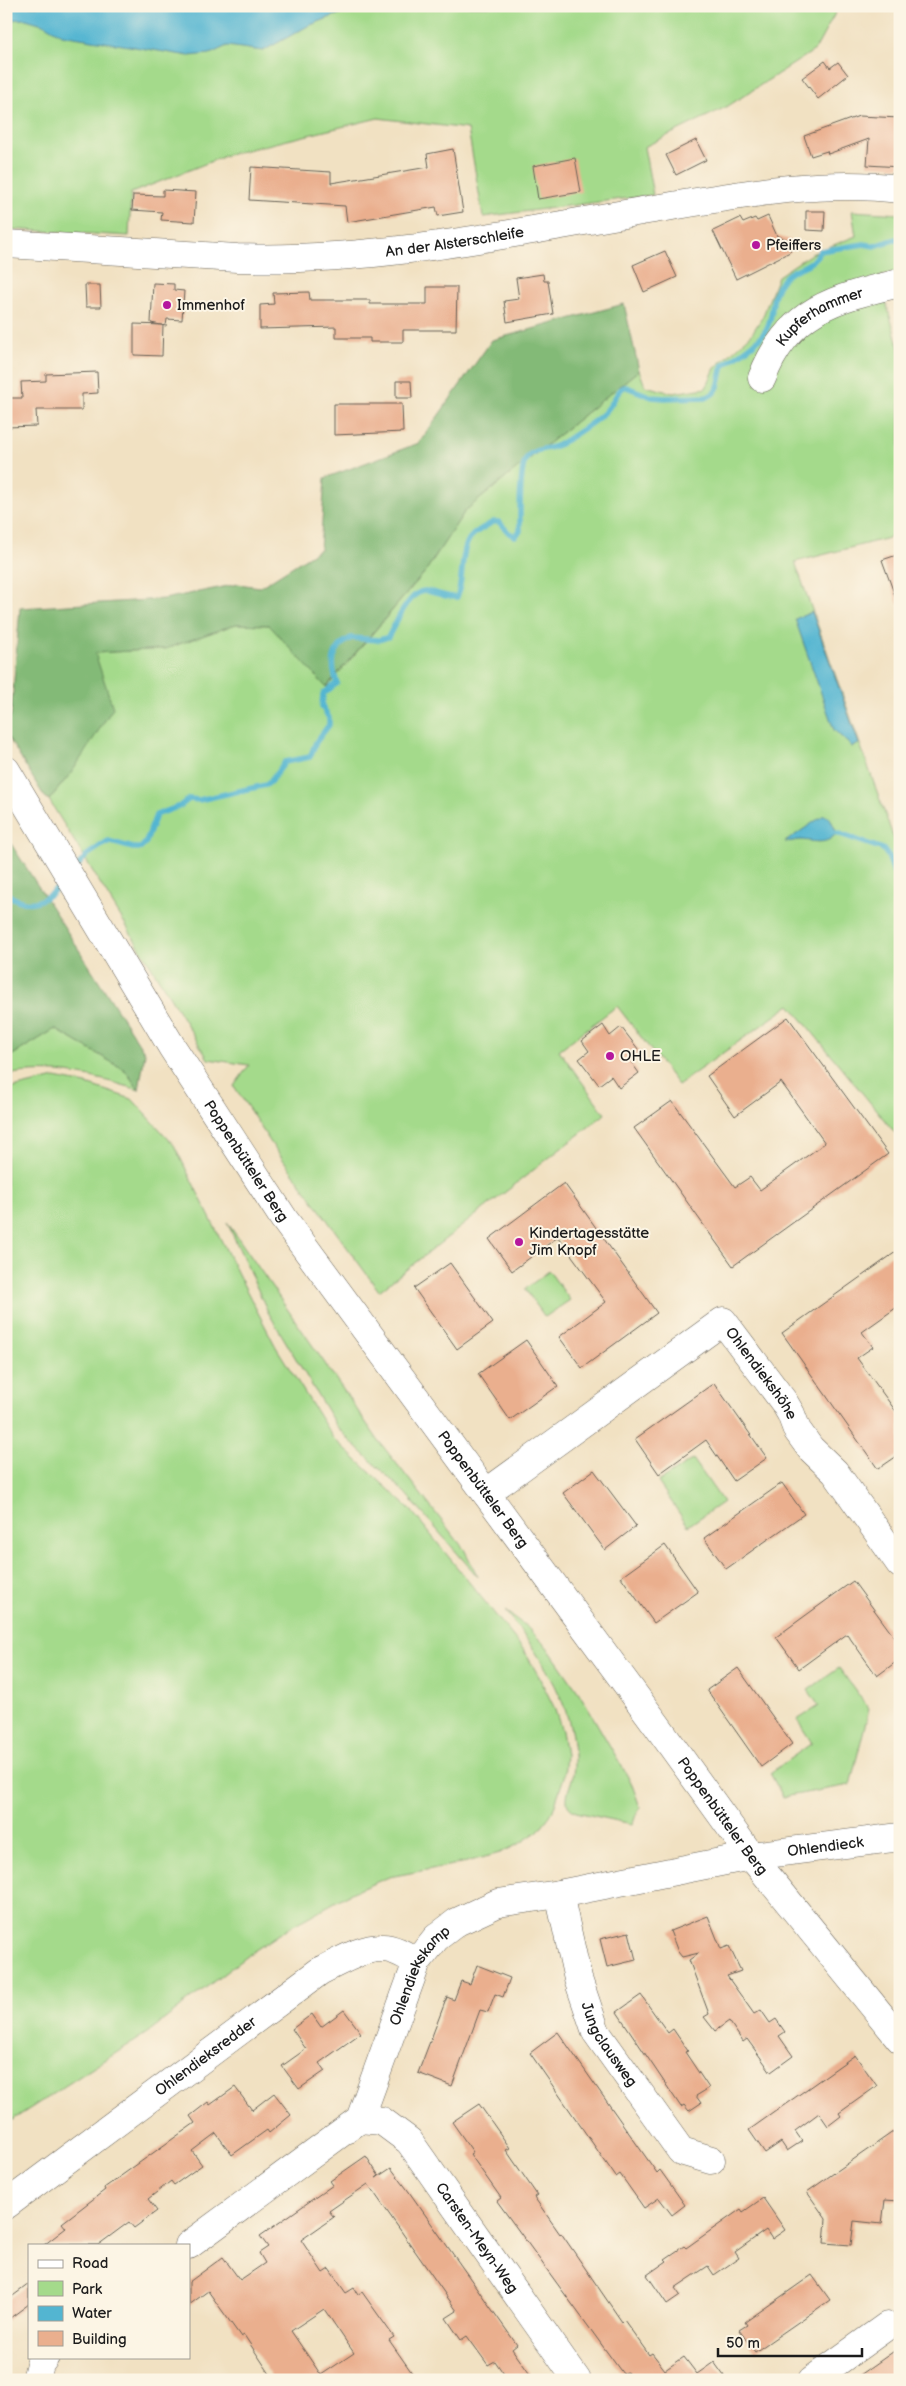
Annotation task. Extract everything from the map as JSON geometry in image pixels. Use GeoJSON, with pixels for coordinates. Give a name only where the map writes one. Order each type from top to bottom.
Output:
{"type":"FeatureCollection","features":[{"type":"Feature","properties":{"kind":"street","name":"An der Alsterschleife"},"geometry":{"type":"LineString","coordinates":[[6,244],[247,258],[359,256],[734,196],[842,185],[900,189]]}},
{"type":"Feature","properties":{"kind":"street","name":"Kupferhammer"},"geometry":{"type":"LineString","coordinates":[[762,378],[770,356],[790,329],[818,309],[859,292],[900,283]]}},
{"type":"Feature","properties":{"kind":"street","name":"Poppenbütteler Berg"},"geometry":{"type":"LineString","coordinates":[[6,770],[172,1047],[284,1219],[751,1856],[900,2039]]}},
{"type":"Feature","properties":{"kind":"street","name":"Ohlendiekshöhe"},"geometry":{"type":"LineString","coordinates":[[486,1493],[723,1321],[784,1402],[797,1430],[810,1448],[835,1472],[900,1564]]}},
{"type":"Feature","properties":{"kind":"street","name":"Ohlendieck"},"geometry":{"type":"LineString","coordinates":[[751,1856],[900,1836]]}},
{"type":"Feature","properties":{"kind":"street","name":"Ohlendiekskamp"},"geometry":{"type":"LineString","coordinates":[[360,2118],[417,1962],[436,1938],[457,1922],[498,1903],[559,1894],[751,1856]]}},
{"type":"Feature","properties":{"kind":"street","name":"Jungclausweg"},"geometry":{"type":"LineString","coordinates":[[559,1894],[578,1979],[596,2032],[681,2150],[711,2160]]}},
{"type":"Feature","properties":{"kind":"street","name":"Ohlendieksredder"},"geometry":{"type":"LineString","coordinates":[[6,2205],[320,1972],[361,1952],[382,1947],[397,1951],[417,1962]]}},
{"type":"Feature","properties":{"kind":"street"},"geometry":{"type":"LineString","coordinates":[[190,2245],[360,2118]]}},
{"type":"Feature","properties":{"kind":"street","name":"Carsten-Meyn-Weg"},"geometry":{"type":"LineString","coordinates":[[360,2118],[382,2121],[409,2141],[577,2380]]}},
{"type":"Feature","properties":{"kind":"street"},"geometry":{"type":"LineString","coordinates":[[812,2380],[887,2326]]}},
{"type":"Feature","properties":{"kind":"street"},"geometry":{"type":"LineString","coordinates":[[36,2380],[40,2364],[44,2358]]}},
{"type":"Feature","properties":{"kind":"green space"},"geometry":{"type":"Polygon","coordinates":[[[6,6],[839,6],[815,50],[728,106],[644,147],[653,195],[483,217],[468,129],[378,118],[230,154],[131,193],[129,236],[6,229],[6,6]]]}},
{"type":"Feature","properties":{"kind":"green space"},"geometry":{"type":"Polygon","coordinates":[[[852,211],[900,214],[900,270],[879,277],[900,352],[900,535],[795,562],[900,856],[900,1139],[790,1005],[678,1085],[617,1006],[559,1050],[605,1114],[379,1291],[271,1143],[234,1086],[249,1065],[208,1059],[49,800],[72,772],[95,653],[165,649],[236,624],[270,625],[327,687],[425,572],[465,511],[639,370],[645,386],[673,393],[706,388],[715,368],[751,335],[763,316],[778,276],[811,254],[856,236],[852,211]]]}},
{"type":"Feature","properties":{"kind":"green space"},"geometry":{"type":"Polygon","coordinates":[[[624,304],[639,370],[465,511],[425,572],[326,687],[269,625],[236,624],[165,649],[95,653],[113,708],[72,772],[49,800],[44,796],[6,734],[6,718],[11,716],[20,608],[164,599],[238,584],[260,587],[320,549],[325,478],[419,443],[492,340],[624,304]]]}},
{"type":"Feature","properties":{"kind":"green space"},"geometry":{"type":"Polygon","coordinates":[[[6,836],[145,1053],[139,1090],[125,1070],[55,1029],[6,1059],[6,836]]]}},
{"type":"Feature","properties":{"kind":"green space"},"geometry":{"type":"Polygon","coordinates":[[[55,1029],[125,1070],[139,1090],[106,1080],[57,1072],[24,1072],[6,1075],[6,1059],[55,1029]]]}},
{"type":"Feature","properties":{"kind":"green space"},"geometry":{"type":"Polygon","coordinates":[[[55,1078],[86,1084],[132,1099],[174,1145],[276,1347],[333,1438],[410,1509],[523,1649],[554,1707],[562,1731],[566,1755],[564,1777],[552,1813],[538,1831],[519,1844],[500,1853],[463,1863],[389,1877],[353,1892],[290,1927],[248,1955],[147,2033],[6,2124],[6,1092],[13,1088],[55,1078]]]}},
{"type":"Feature","properties":{"kind":"green space"},"geometry":{"type":"Polygon","coordinates":[[[227,1222],[378,1440],[464,1549],[478,1577],[405,1493],[347,1438],[335,1424],[268,1312],[227,1222]]]}},
{"type":"Feature","properties":{"kind":"green space"},"geometry":{"type":"Polygon","coordinates":[[[549,1271],[570,1300],[545,1317],[525,1289],[549,1271]]]}},
{"type":"Feature","properties":{"kind":"green space"},"geometry":{"type":"Polygon","coordinates":[[[693,1459],[723,1502],[688,1526],[658,1482],[693,1459]]]}},
{"type":"Feature","properties":{"kind":"green space"},"geometry":{"type":"Polygon","coordinates":[[[505,1611],[527,1627],[547,1647],[579,1693],[631,1782],[640,1807],[632,1824],[576,1812],[567,1803],[574,1769],[573,1741],[568,1719],[555,1685],[546,1669],[527,1639],[505,1611]]]}},
{"type":"Feature","properties":{"kind":"green space"},"geometry":{"type":"Polygon","coordinates":[[[839,1668],[869,1709],[850,1785],[783,1797],[770,1773],[812,1743],[797,1720],[819,1706],[808,1690],[839,1668]]]}},
{"type":"Feature","properties":{"kind":"water"},"geometry":{"type":"Polygon","coordinates":[[[6,6],[376,6],[360,11],[339,14],[308,26],[263,51],[227,46],[210,54],[189,56],[62,35],[43,24],[26,19],[6,20],[6,6]]]}},
{"type":"Feature","properties":{"kind":"water"},"geometry":{"type":"Polygon","coordinates":[[[812,612],[859,744],[852,747],[834,730],[795,619],[812,612]]]}},
{"type":"Feature","properties":{"kind":"water"},"geometry":{"type":"Polygon","coordinates":[[[824,815],[830,818],[837,833],[829,840],[820,842],[801,840],[785,842],[824,815]]]}},
{"type":"Feature","properties":{"kind":"building"},"geometry":{"type":"Polygon","coordinates":[[[825,61],[830,68],[838,62],[848,75],[818,99],[802,78],[825,61]]]}},
{"type":"Feature","properties":{"kind":"building"},"geometry":{"type":"Polygon","coordinates":[[[859,116],[900,118],[900,167],[867,165],[869,139],[828,154],[827,151],[811,156],[804,136],[859,116]]]}},
{"type":"Feature","properties":{"kind":"building"},"geometry":{"type":"Polygon","coordinates":[[[696,140],[706,160],[676,175],[666,155],[696,140]]]}},
{"type":"Feature","properties":{"kind":"building"},"geometry":{"type":"Polygon","coordinates":[[[453,149],[463,212],[438,216],[436,207],[347,222],[345,206],[249,200],[251,167],[331,172],[331,183],[429,167],[427,154],[453,149]]]}},
{"type":"Feature","properties":{"kind":"building"},"geometry":{"type":"Polygon","coordinates":[[[575,158],[581,192],[538,199],[533,166],[575,158]]]}},
{"type":"Feature","properties":{"kind":"building"},"geometry":{"type":"Polygon","coordinates":[[[163,190],[196,192],[194,222],[161,220],[162,212],[132,210],[133,195],[163,196],[163,190]]]}},
{"type":"Feature","properties":{"kind":"building"},"geometry":{"type":"Polygon","coordinates":[[[806,211],[825,211],[824,231],[806,230],[806,211]]]}},
{"type":"Feature","properties":{"kind":"building","name":"Pfeiffers"},"geometry":{"type":"Polygon","coordinates":[[[768,216],[777,236],[790,240],[792,247],[790,252],[736,279],[713,231],[740,218],[743,223],[755,218],[757,221],[768,216]]]}},
{"type":"Feature","properties":{"kind":"building"},"geometry":{"type":"Polygon","coordinates":[[[665,251],[677,277],[644,292],[633,265],[665,251]]]}},
{"type":"Feature","properties":{"kind":"building"},"geometry":{"type":"Polygon","coordinates":[[[543,274],[544,281],[548,281],[553,314],[507,322],[504,301],[519,299],[516,278],[543,274]]]}},
{"type":"Feature","properties":{"kind":"building","name":"Immenhof"},"geometry":{"type":"Polygon","coordinates":[[[153,283],[174,284],[174,290],[184,291],[182,320],[167,319],[166,326],[151,323],[153,283]]]}},
{"type":"Feature","properties":{"kind":"building"},"geometry":{"type":"Polygon","coordinates":[[[85,285],[100,285],[101,307],[86,307],[85,285]]]}},
{"type":"Feature","properties":{"kind":"building"},"geometry":{"type":"Polygon","coordinates":[[[427,287],[457,287],[456,330],[403,330],[403,342],[370,342],[370,338],[336,338],[336,327],[260,329],[260,305],[274,304],[273,293],[309,292],[310,300],[370,300],[370,304],[427,304],[427,287]]]}},
{"type":"Feature","properties":{"kind":"building"},"geometry":{"type":"Polygon","coordinates":[[[134,324],[163,325],[162,356],[134,355],[134,324]]]}},
{"type":"Feature","properties":{"kind":"building"},"geometry":{"type":"Polygon","coordinates":[[[97,372],[98,393],[82,394],[82,410],[36,410],[37,426],[6,427],[6,398],[22,398],[21,382],[46,381],[46,374],[97,372]]]}},
{"type":"Feature","properties":{"kind":"building"},"geometry":{"type":"Polygon","coordinates":[[[396,381],[411,381],[412,398],[396,398],[396,381]]]}},
{"type":"Feature","properties":{"kind":"building"},"geometry":{"type":"Polygon","coordinates":[[[334,404],[402,404],[403,432],[334,435],[334,404]]]}},
{"type":"Feature","properties":{"kind":"building"},"geometry":{"type":"Polygon","coordinates":[[[900,554],[900,603],[898,604],[882,560],[900,554]]]}},
{"type":"Feature","properties":{"kind":"building"},"geometry":{"type":"Polygon","coordinates":[[[788,1017],[888,1154],[733,1266],[634,1128],[672,1101],[735,1187],[750,1177],[760,1190],[825,1143],[781,1082],[735,1116],[707,1076],[788,1017]]]}},
{"type":"Feature","properties":{"kind":"building","name":"OHLE"},"geometry":{"type":"Polygon","coordinates":[[[603,1025],[610,1036],[621,1027],[642,1054],[631,1062],[639,1073],[619,1088],[611,1076],[599,1085],[579,1059],[589,1051],[582,1041],[603,1025]]]}},
{"type":"Feature","properties":{"kind":"building"},"geometry":{"type":"Polygon","coordinates":[[[564,1183],[657,1313],[582,1368],[559,1337],[606,1302],[558,1237],[512,1271],[489,1239],[564,1183]]]}},
{"type":"Feature","properties":{"kind":"building"},"geometry":{"type":"Polygon","coordinates":[[[900,1249],[900,1305],[862,1332],[873,1347],[857,1358],[900,1417],[900,1454],[878,1469],[782,1333],[900,1249]]]}},
{"type":"Feature","properties":{"kind":"building"},"geometry":{"type":"Polygon","coordinates":[[[450,1263],[493,1323],[457,1349],[414,1288],[450,1263]]]}},
{"type":"Feature","properties":{"kind":"building"},"geometry":{"type":"Polygon","coordinates":[[[526,1340],[558,1386],[510,1420],[478,1374],[526,1340]]]}},
{"type":"Feature","properties":{"kind":"building"},"geometry":{"type":"Polygon","coordinates":[[[714,1383],[767,1458],[734,1481],[706,1440],[659,1474],[635,1439],[714,1383]]]}},
{"type":"Feature","properties":{"kind":"building"},"geometry":{"type":"Polygon","coordinates":[[[594,1470],[636,1526],[605,1550],[563,1493],[594,1470]]]}},
{"type":"Feature","properties":{"kind":"building"},"geometry":{"type":"Polygon","coordinates":[[[782,1483],[804,1514],[726,1569],[704,1538],[782,1483]]]}},
{"type":"Feature","properties":{"kind":"building"},"geometry":{"type":"Polygon","coordinates":[[[665,1545],[698,1592],[654,1623],[621,1577],[665,1545]]]}},
{"type":"Feature","properties":{"kind":"building"},"geometry":{"type":"Polygon","coordinates":[[[853,1581],[900,1645],[900,1659],[877,1676],[847,1634],[799,1669],[776,1637],[853,1581]]]}},
{"type":"Feature","properties":{"kind":"building"},"geometry":{"type":"Polygon","coordinates":[[[738,1668],[792,1744],[761,1767],[707,1690],[738,1668]]]}},
{"type":"Feature","properties":{"kind":"building"},"geometry":{"type":"Polygon","coordinates":[[[708,1916],[721,1949],[729,1946],[741,1971],[727,1976],[754,2014],[761,2010],[770,2023],[776,2019],[785,2032],[779,2036],[793,2056],[771,2072],[747,2039],[743,2042],[729,2021],[715,2031],[704,2017],[709,2014],[689,1960],[699,1953],[682,1957],[678,1952],[670,1931],[708,1916]]]}},
{"type":"Feature","properties":{"kind":"building"},"geometry":{"type":"Polygon","coordinates":[[[629,1932],[636,1960],[607,1967],[600,1939],[629,1932]]]}},
{"type":"Feature","properties":{"kind":"building"},"geometry":{"type":"Polygon","coordinates":[[[477,1965],[510,1978],[503,1997],[495,1994],[488,2012],[480,2010],[452,2086],[418,2073],[447,1997],[454,2000],[461,1981],[470,1984],[477,1965]]]}},
{"type":"Feature","properties":{"kind":"building"},"geometry":{"type":"Polygon","coordinates":[[[641,1995],[668,2033],[673,2029],[688,2051],[685,2052],[709,2088],[696,2096],[701,2103],[689,2111],[684,2105],[681,2107],[617,2012],[641,1995]]]}},
{"type":"Feature","properties":{"kind":"building"},"geometry":{"type":"Polygon","coordinates":[[[344,2010],[361,2033],[319,2063],[325,2071],[299,2089],[282,2066],[306,2049],[292,2029],[312,2014],[321,2027],[344,2010]]]}},
{"type":"Feature","properties":{"kind":"building"},"geometry":{"type":"Polygon","coordinates":[[[558,2032],[657,2173],[660,2170],[685,2205],[672,2215],[659,2198],[644,2208],[620,2174],[616,2177],[530,2053],[558,2032]]]}},
{"type":"Feature","properties":{"kind":"building"},"geometry":{"type":"Polygon","coordinates":[[[855,2055],[877,2086],[839,2113],[841,2116],[828,2126],[819,2113],[795,2131],[802,2141],[787,2151],[781,2142],[765,2153],[749,2130],[855,2055]]]}},
{"type":"Feature","properties":{"kind":"building"},"geometry":{"type":"Polygon","coordinates":[[[235,2087],[252,2110],[274,2093],[291,2115],[269,2133],[267,2130],[232,2155],[216,2133],[192,2151],[202,2165],[174,2185],[171,2181],[148,2199],[157,2211],[134,2228],[129,2222],[99,2244],[45,2244],[66,2228],[62,2223],[105,2190],[104,2188],[195,2123],[190,2116],[208,2102],[210,2105],[235,2087]]]}},
{"type":"Feature","properties":{"kind":"building"},"geometry":{"type":"Polygon","coordinates":[[[479,2104],[510,2148],[506,2150],[537,2195],[534,2197],[622,2322],[624,2320],[649,2355],[652,2353],[665,2370],[684,2357],[697,2374],[714,2362],[727,2380],[633,2380],[627,2372],[623,2374],[497,2201],[501,2198],[470,2154],[473,2152],[452,2122],[479,2104]]]}},
{"type":"Feature","properties":{"kind":"building"},"geometry":{"type":"Polygon","coordinates":[[[900,2127],[900,2201],[885,2200],[882,2224],[854,2221],[851,2245],[824,2243],[826,2219],[807,2192],[900,2127]]]}},
{"type":"Feature","properties":{"kind":"building"},"geometry":{"type":"Polygon","coordinates":[[[366,2156],[379,2176],[391,2168],[517,2345],[512,2349],[534,2380],[508,2380],[495,2361],[488,2365],[467,2336],[461,2340],[446,2318],[457,2311],[368,2184],[329,2211],[334,2217],[301,2240],[323,2273],[329,2269],[346,2293],[354,2288],[358,2294],[362,2292],[394,2337],[389,2340],[417,2380],[274,2380],[244,2335],[241,2337],[208,2291],[190,2304],[190,2281],[223,2257],[240,2280],[265,2263],[259,2253],[268,2247],[260,2236],[333,2185],[330,2181],[366,2156]],[[324,2309],[291,2331],[321,2375],[354,2353],[324,2309]]]}},
{"type":"Feature","properties":{"kind":"building"},"geometry":{"type":"Polygon","coordinates":[[[763,2198],[785,2230],[772,2239],[766,2230],[735,2252],[739,2258],[714,2275],[708,2266],[675,2288],[680,2295],[667,2304],[647,2275],[684,2246],[686,2248],[741,2209],[743,2212],[763,2198]]]}},
{"type":"Feature","properties":{"kind":"building"},"geometry":{"type":"Polygon","coordinates":[[[812,2275],[830,2300],[755,2352],[739,2330],[747,2325],[745,2322],[812,2275]]]}},
{"type":"Feature","properties":{"kind":"building"},"geometry":{"type":"Polygon","coordinates":[[[28,2285],[28,2305],[6,2321],[6,2301],[28,2285]]]}},
{"type":"Feature","properties":{"kind":"building"},"geometry":{"type":"Polygon","coordinates":[[[900,2347],[900,2380],[853,2380],[900,2347]]]}},
{"type":"Feature","properties":{"kind":"waterway"},"geometry":{"type":"LineString","coordinates":[[74,870],[87,855],[108,841],[133,848],[141,848],[146,842],[156,815],[180,806],[189,799],[199,800],[266,785],[285,762],[310,757],[316,742],[329,725],[329,718],[322,706],[323,694],[337,683],[333,663],[336,651],[351,638],[379,640],[388,637],[404,609],[414,596],[420,592],[426,591],[449,597],[457,597],[461,582],[463,558],[472,535],[493,522],[499,522],[509,533],[515,536],[520,531],[522,473],[529,455],[537,450],[556,446],[588,426],[607,410],[624,386],[652,397],[707,397],[712,395],[719,384],[723,366],[754,344],[764,333],[770,321],[776,291],[788,274],[807,265],[820,251],[864,244],[874,246],[900,238]]}},
{"type":"Feature","properties":{"kind":"waterway"},"geometry":{"type":"LineString","coordinates":[[837,833],[883,849],[888,856],[900,888]]}},
{"type":"Feature","properties":{"kind":"waterway"},"geometry":{"type":"LineString","coordinates":[[6,893],[15,899],[30,903],[45,898],[64,881]]}},
{"type":"Feature","properties":{"kind":"place","name":"Pfeiffers"},"geometry":{"type":"Point","coordinates":[756,245]}},
{"type":"Feature","properties":{"kind":"place","name":"Immenhof"},"geometry":{"type":"Point","coordinates":[167,305]}},
{"type":"Feature","properties":{"kind":"place","name":"OHLE"},"geometry":{"type":"Point","coordinates":[610,1056]}},
{"type":"Feature","properties":{"kind":"place","name":"Kindertagesstätte Jim Knopf"},"geometry":{"type":"Point","coordinates":[519,1242]}}]}
